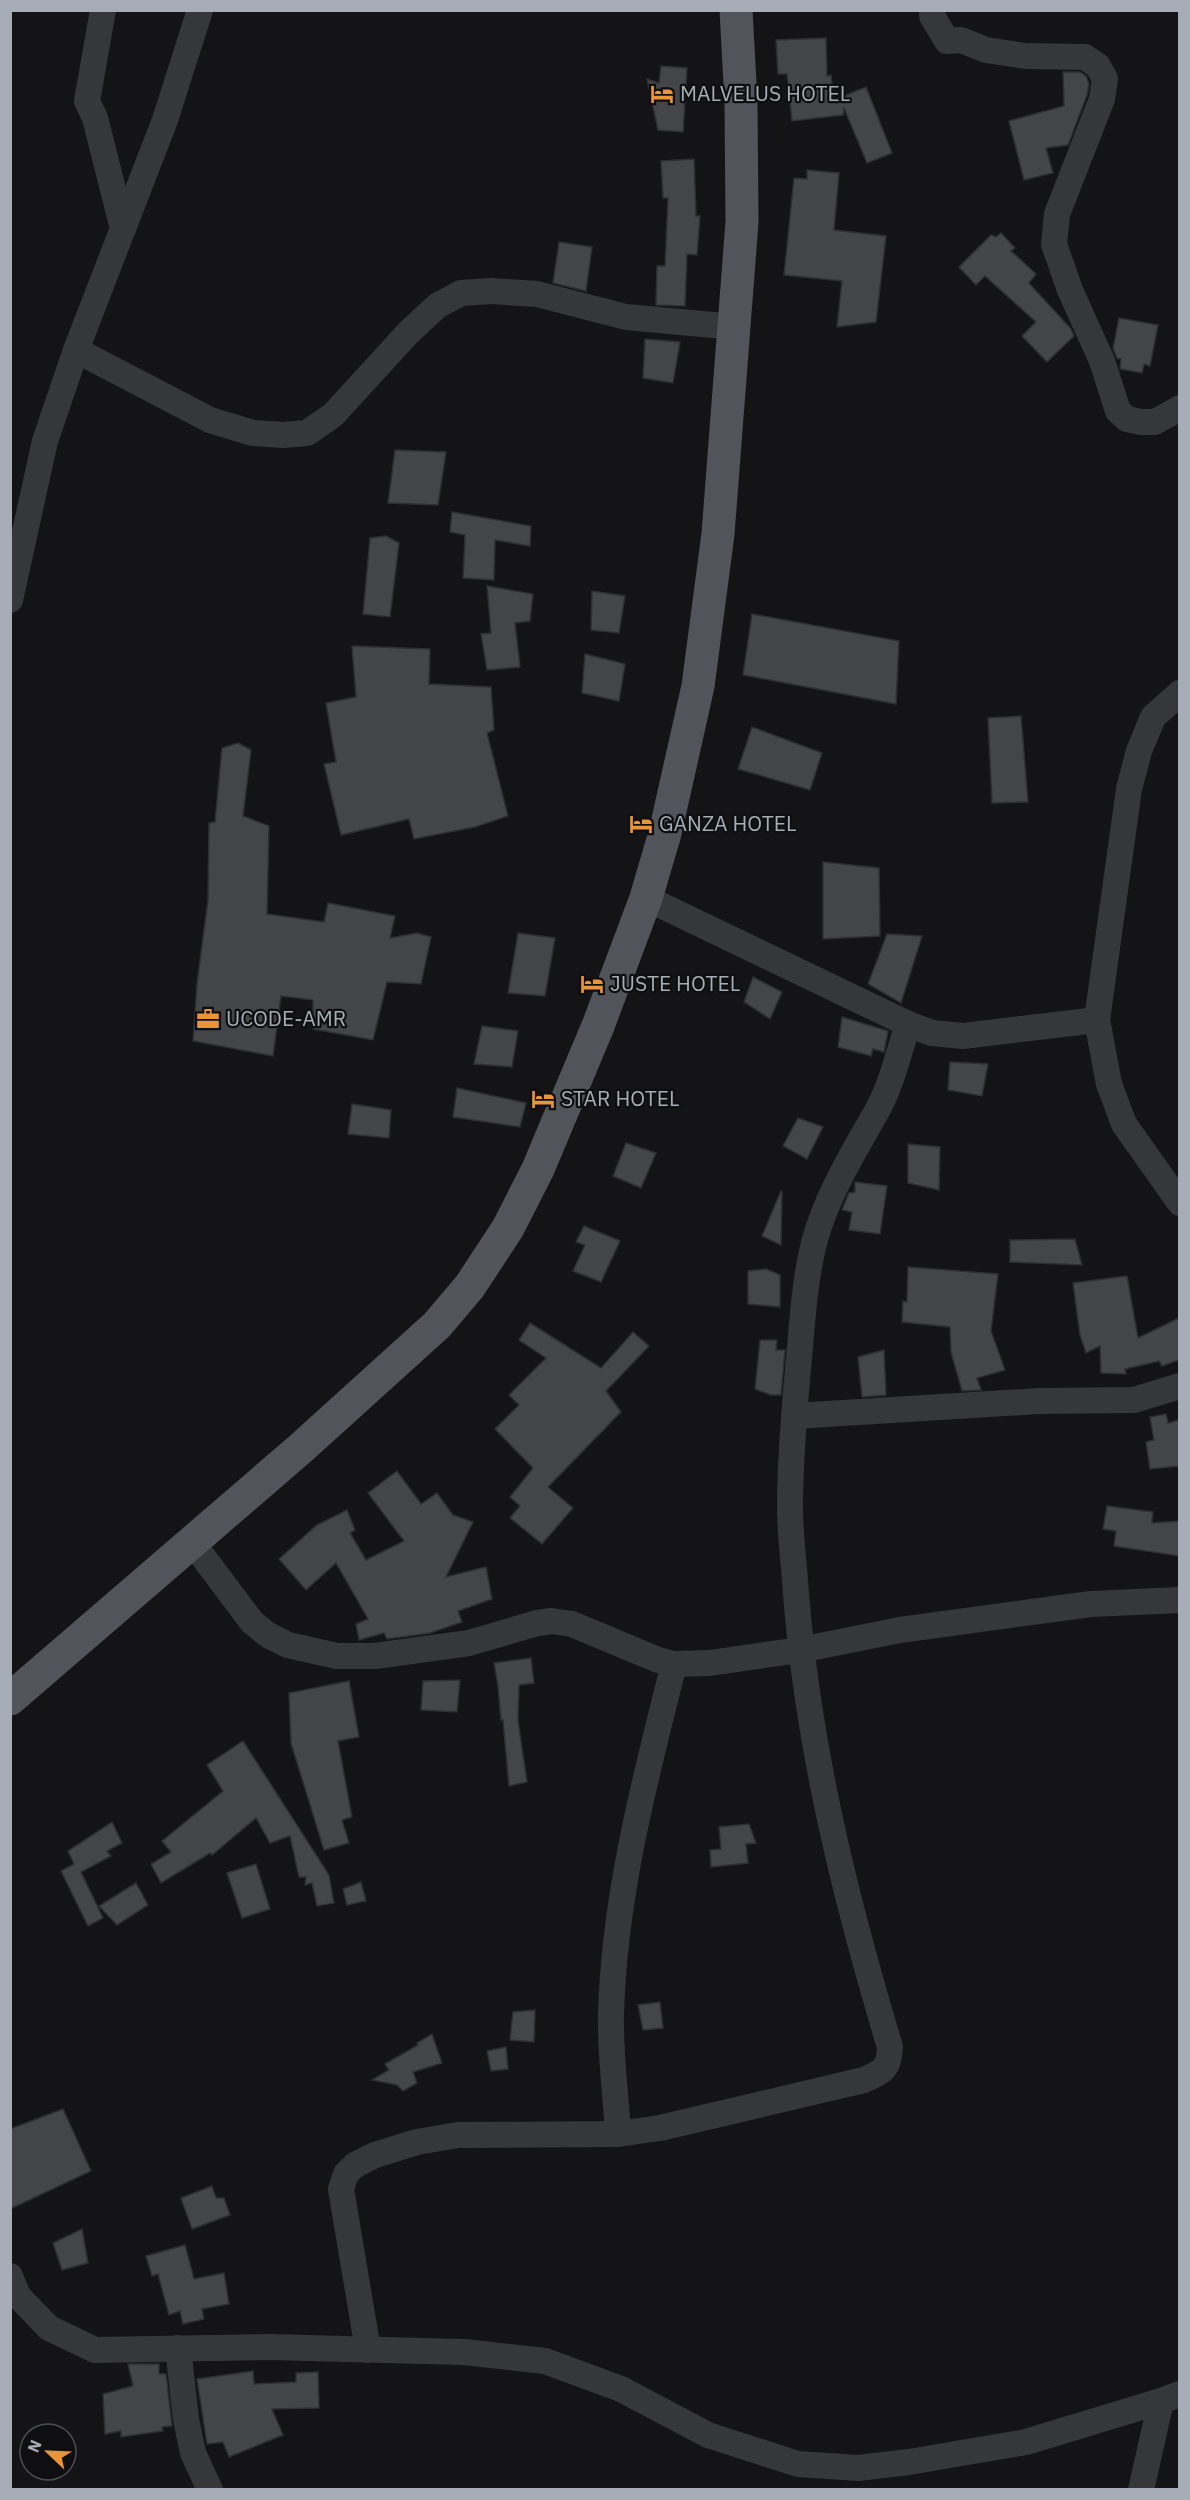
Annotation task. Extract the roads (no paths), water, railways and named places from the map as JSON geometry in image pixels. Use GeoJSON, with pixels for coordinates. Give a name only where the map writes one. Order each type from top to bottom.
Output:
{"type":"FeatureCollection","features":[{"type":"Feature","properties":{"kind":"main road"},"geometry":{"type":"LineString","coordinates":[[10,1699],[300,1449],[437,1325],[470,1286],[508,1228],[538,1169],[598,1026],[646,898],[665,833],[698,686],[718,534],[742,222],[741,102],[736,10]]}},
{"type":"Feature","properties":{"kind":"street"},"geometry":{"type":"LineString","coordinates":[[103,10],[87,101],[95,118],[123,229]]}},
{"type":"Feature","properties":{"kind":"street"},"geometry":{"type":"LineString","coordinates":[[10,600],[45,441],[76,350],[165,120],[200,10]]}},
{"type":"Feature","properties":{"kind":"street"},"geometry":{"type":"LineString","coordinates":[[932,10],[932,16],[947,41],[961,40],[986,50],[1025,56],[1085,57],[1098,66],[1105,79],[1102,99],[1057,214],[1054,244],[1070,290],[1102,361],[1118,411],[1127,419],[1155,422],[1179,408]]}},
{"type":"Feature","properties":{"kind":"street"},"geometry":{"type":"LineString","coordinates":[[76,350],[210,420],[253,433],[283,435],[307,433],[333,415],[408,333],[437,306],[461,293],[491,291],[537,294],[626,317],[735,327]]}},
{"type":"Feature","properties":{"kind":"street"},"geometry":{"type":"LineString","coordinates":[[1179,693],[1153,717],[1139,751],[1129,789],[1097,1020],[1109,1084],[1124,1124],[1179,1203]]}},
{"type":"Feature","properties":{"kind":"street"},"geometry":{"type":"LineString","coordinates":[[646,898],[908,1024],[932,1033],[963,1036],[1097,1020]]}},
{"type":"Feature","properties":{"kind":"street"},"geometry":{"type":"LineString","coordinates":[[368,2350],[341,2189],[346,2174],[355,2165],[375,2155],[417,2142],[458,2135],[618,2134],[660,2128],[864,2080],[881,2073],[889,2062],[890,2047],[859,1942],[831,1827],[813,1736],[800,1650],[790,1507],[794,1416],[807,1280],[814,1242],[844,1166],[890,1082],[908,1024]]}},
{"type":"Feature","properties":{"kind":"street"},"geometry":{"type":"LineString","coordinates":[[794,1416],[1039,1401],[1134,1400],[1179,1386]]}},
{"type":"Feature","properties":{"kind":"street"},"geometry":{"type":"LineString","coordinates":[[192,1542],[252,1622],[268,1635],[288,1645],[338,1656],[375,1656],[469,1643],[537,1623],[552,1621],[572,1624],[658,1660],[674,1664],[710,1663],[800,1650],[900,1630],[1091,1604],[1179,1600]]}},
{"type":"Feature","properties":{"kind":"street"},"geometry":{"type":"LineString","coordinates":[[618,2134],[611,2017],[614,1960],[622,1901],[651,1755],[674,1664]]}},
{"type":"Feature","properties":{"kind":"street"},"geometry":{"type":"LineString","coordinates":[[10,2276],[18,2296],[49,2328],[95,2350],[268,2347],[464,2352],[545,2361],[621,2389],[708,2435],[798,2464],[858,2468],[909,2462],[1026,2442],[1170,2398]]}},
{"type":"Feature","properties":{"kind":"street"},"geometry":{"type":"LineString","coordinates":[[178,2348],[186,2419],[193,2453],[210,2490]]}},
{"type":"Feature","properties":{"kind":"street"},"geometry":{"type":"LineString","coordinates":[[1141,2490],[1170,2398]]}},
{"type":"Feature","properties":{"kind":"place","name":"MALVELUS HOTEL"},"geometry":{"type":"Point","coordinates":[662,94]}},
{"type":"Feature","properties":{"kind":"place","name":"GANZA HOTEL"},"geometry":{"type":"Point","coordinates":[641,824]}},
{"type":"Feature","properties":{"kind":"place","name":"JUSTE HOTEL"},"geometry":{"type":"Point","coordinates":[592,984]}},
{"type":"Feature","properties":{"kind":"place","name":"UCODE-AMR"},"geometry":{"type":"Point","coordinates":[208,1019]}},
{"type":"Feature","properties":{"kind":"place","name":"STAR HOTEL"},"geometry":{"type":"Point","coordinates":[543,1099]}}]}
